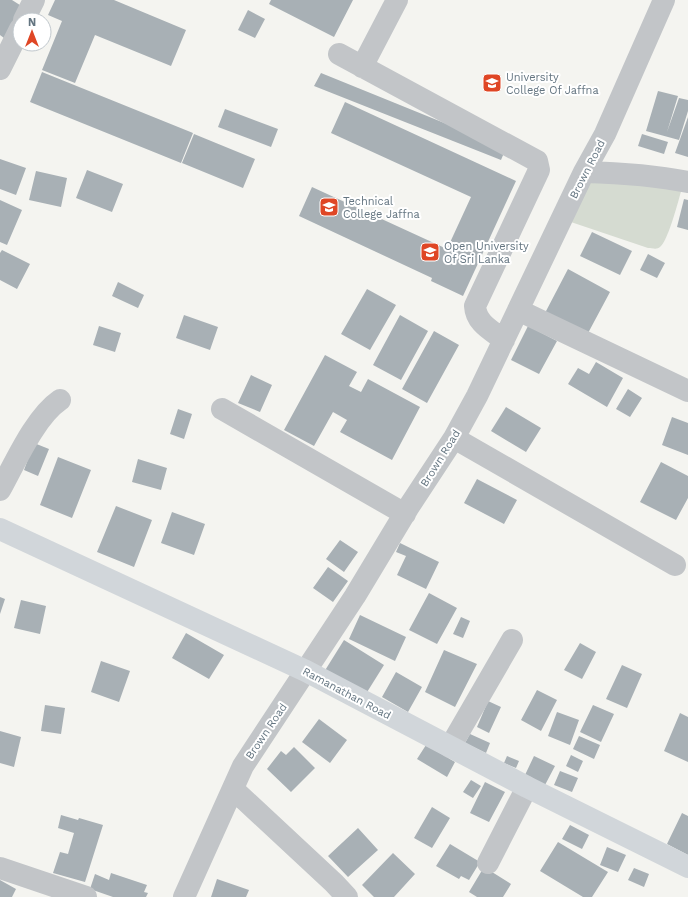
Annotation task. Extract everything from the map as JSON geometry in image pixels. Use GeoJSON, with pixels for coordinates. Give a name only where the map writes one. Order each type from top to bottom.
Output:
{"type":"FeatureCollection","features":[{"type":"Feature","properties":{"kind":"main road","name":"Ramanathan Road"},"geometry":{"type":"LineString","coordinates":[[0,529],[306,671],[527,787],[688,867]]}},
{"type":"Feature","properties":{"kind":"street"},"geometry":{"type":"LineString","coordinates":[[28,12],[34,0]]}},
{"type":"Feature","properties":{"kind":"street"},"geometry":{"type":"LineString","coordinates":[[362,67],[397,0]]}},
{"type":"Feature","properties":{"kind":"street","name":"Brown Road"},"geometry":{"type":"LineString","coordinates":[[184,897],[243,766],[355,596],[454,438],[504,340],[584,172],[605,134],[664,0]]}},
{"type":"Feature","properties":{"kind":"street"},"geometry":{"type":"LineString","coordinates":[[0,69],[12,45]]}},
{"type":"Feature","properties":{"kind":"street"},"geometry":{"type":"LineString","coordinates":[[339,54],[536,160],[539,170],[475,306],[475,315],[479,322],[504,340]]}},
{"type":"Feature","properties":{"kind":"street"},"geometry":{"type":"LineString","coordinates":[[584,172],[666,177],[688,182]]}},
{"type":"Feature","properties":{"kind":"street"},"geometry":{"type":"LineString","coordinates":[[518,310],[688,391]]}},
{"type":"Feature","properties":{"kind":"street"},"geometry":{"type":"LineString","coordinates":[[0,490],[42,417],[51,406],[60,400]]}},
{"type":"Feature","properties":{"kind":"street"},"geometry":{"type":"LineString","coordinates":[[222,410],[405,514]]}},
{"type":"Feature","properties":{"kind":"street"},"geometry":{"type":"LineString","coordinates":[[454,438],[675,565]]}},
{"type":"Feature","properties":{"kind":"street"},"geometry":{"type":"LineString","coordinates":[[450,747],[512,640]]}},
{"type":"Feature","properties":{"kind":"street"},"geometry":{"type":"LineString","coordinates":[[488,863],[527,787]]}},
{"type":"Feature","properties":{"kind":"street"},"geometry":{"type":"LineString","coordinates":[[233,789],[334,883],[347,897]]}},
{"type":"Feature","properties":{"kind":"street"},"geometry":{"type":"LineString","coordinates":[[0,868],[86,897]]}},
{"type":"Feature","properties":{"kind":"shaded area"},"geometry":{"type":"Polygon","coordinates":[[[584,172],[684,181],[667,236],[659,248],[648,248],[562,219],[584,172]]]}},
{"type":"Feature","properties":{"kind":"building"},"geometry":{"type":"Polygon","coordinates":[[[0,0],[12,0],[23,7],[20,12],[12,12],[12,25],[4,38],[0,35],[0,0]]]}},
{"type":"Feature","properties":{"kind":"building"},"geometry":{"type":"Polygon","coordinates":[[[55,0],[114,0],[186,30],[171,66],[95,35],[75,83],[42,70],[49,52],[52,52],[52,46],[62,21],[52,17],[52,12],[49,12],[55,0]]]}},
{"type":"Feature","properties":{"kind":"building"},"geometry":{"type":"Polygon","coordinates":[[[271,0],[353,0],[334,37],[269,4],[271,0]]]}},
{"type":"Feature","properties":{"kind":"building"},"geometry":{"type":"Polygon","coordinates":[[[248,10],[265,19],[255,38],[238,30],[248,10]]]}},
{"type":"Feature","properties":{"kind":"building"},"geometry":{"type":"Polygon","coordinates":[[[42,72],[193,133],[181,163],[30,102],[42,72]]]}},
{"type":"Feature","properties":{"kind":"building"},"geometry":{"type":"Polygon","coordinates":[[[321,73],[506,148],[501,160],[314,86],[321,73]]]}},
{"type":"Feature","properties":{"kind":"building"},"geometry":{"type":"Polygon","coordinates":[[[658,91],[678,96],[667,132],[679,98],[688,100],[688,111],[679,140],[646,131],[658,91]]]}},
{"type":"Feature","properties":{"kind":"building","name":"Technical College Jaffna"},"geometry":{"type":"Polygon","coordinates":[[[345,102],[516,181],[463,296],[431,281],[432,278],[299,216],[312,187],[447,249],[471,197],[331,133],[345,102]]]}},
{"type":"Feature","properties":{"kind":"building"},"geometry":{"type":"Polygon","coordinates":[[[225,109],[278,129],[271,147],[218,127],[225,109]]]}},
{"type":"Feature","properties":{"kind":"building"},"geometry":{"type":"Polygon","coordinates":[[[688,117],[688,157],[675,153],[688,117]]]}},
{"type":"Feature","properties":{"kind":"building"},"geometry":{"type":"Polygon","coordinates":[[[194,134],[255,159],[243,188],[182,163],[194,134]]]}},
{"type":"Feature","properties":{"kind":"building"},"geometry":{"type":"Polygon","coordinates":[[[642,134],[668,142],[664,154],[638,146],[642,134]]]}},
{"type":"Feature","properties":{"kind":"building"},"geometry":{"type":"Polygon","coordinates":[[[0,159],[26,168],[16,195],[0,189],[0,159]]]}},
{"type":"Feature","properties":{"kind":"building"},"geometry":{"type":"Polygon","coordinates":[[[87,170],[123,184],[112,212],[76,198],[87,170]]]}},
{"type":"Feature","properties":{"kind":"building"},"geometry":{"type":"Polygon","coordinates":[[[36,171],[67,178],[61,207],[29,200],[36,171]]]}},
{"type":"Feature","properties":{"kind":"building"},"geometry":{"type":"Polygon","coordinates":[[[684,199],[688,200],[688,230],[677,227],[684,199]]]}},
{"type":"Feature","properties":{"kind":"building"},"geometry":{"type":"Polygon","coordinates":[[[0,200],[22,210],[7,245],[0,242],[0,200]]]}},
{"type":"Feature","properties":{"kind":"building"},"geometry":{"type":"Polygon","coordinates":[[[592,232],[632,251],[620,275],[580,256],[592,232]]]}},
{"type":"Feature","properties":{"kind":"building"},"geometry":{"type":"Polygon","coordinates":[[[2,250],[30,264],[17,289],[0,280],[0,253],[2,250]]]}},
{"type":"Feature","properties":{"kind":"building"},"geometry":{"type":"Polygon","coordinates":[[[648,254],[665,263],[657,278],[640,270],[648,254]]]}},
{"type":"Feature","properties":{"kind":"building"},"geometry":{"type":"Polygon","coordinates":[[[568,269],[610,292],[587,335],[545,313],[568,269]]]}},
{"type":"Feature","properties":{"kind":"building"},"geometry":{"type":"Polygon","coordinates":[[[118,282],[144,295],[138,308],[112,296],[118,282]]]}},
{"type":"Feature","properties":{"kind":"building"},"geometry":{"type":"Polygon","coordinates":[[[367,289],[396,305],[370,350],[341,334],[367,289]]]}},
{"type":"Feature","properties":{"kind":"building"},"geometry":{"type":"Polygon","coordinates":[[[184,315],[218,327],[210,350],[176,338],[184,315]]]}},
{"type":"Feature","properties":{"kind":"building"},"geometry":{"type":"Polygon","coordinates":[[[400,315],[428,331],[401,380],[373,365],[400,315]]]}},
{"type":"Feature","properties":{"kind":"building"},"geometry":{"type":"Polygon","coordinates":[[[99,326],[121,333],[115,352],[93,345],[99,326]]]}},
{"type":"Feature","properties":{"kind":"building"},"geometry":{"type":"Polygon","coordinates":[[[528,326],[557,341],[539,374],[511,360],[528,326]]]}},
{"type":"Feature","properties":{"kind":"building"},"geometry":{"type":"Polygon","coordinates":[[[434,331],[459,345],[427,403],[402,389],[434,331]]]}},
{"type":"Feature","properties":{"kind":"building"},"geometry":{"type":"Polygon","coordinates":[[[325,355],[357,372],[349,386],[361,392],[368,379],[420,407],[392,460],[340,432],[347,420],[333,412],[314,446],[284,430],[325,355]]]}},
{"type":"Feature","properties":{"kind":"building"},"geometry":{"type":"Polygon","coordinates":[[[596,362],[623,378],[607,407],[568,384],[578,368],[589,374],[596,362]]]}},
{"type":"Feature","properties":{"kind":"building"},"geometry":{"type":"Polygon","coordinates":[[[251,375],[272,385],[260,412],[238,403],[251,375]]]}},
{"type":"Feature","properties":{"kind":"building"},"geometry":{"type":"Polygon","coordinates":[[[628,389],[642,398],[630,417],[616,409],[628,389]]]}},
{"type":"Feature","properties":{"kind":"building"},"geometry":{"type":"Polygon","coordinates":[[[506,407],[541,428],[526,452],[491,431],[506,407]]]}},
{"type":"Feature","properties":{"kind":"building"},"geometry":{"type":"Polygon","coordinates":[[[178,409],[192,414],[184,439],[170,434],[178,409]]]}},
{"type":"Feature","properties":{"kind":"building"},"geometry":{"type":"Polygon","coordinates":[[[672,417],[688,423],[688,455],[662,445],[672,417]]]}},
{"type":"Feature","properties":{"kind":"building"},"geometry":{"type":"Polygon","coordinates":[[[34,443],[49,449],[38,476],[24,470],[34,443]]]}},
{"type":"Feature","properties":{"kind":"building"},"geometry":{"type":"Polygon","coordinates":[[[58,457],[91,470],[72,518],[40,505],[58,457]]]}},
{"type":"Feature","properties":{"kind":"building"},"geometry":{"type":"Polygon","coordinates":[[[138,459],[167,468],[161,490],[132,482],[138,459]]]}},
{"type":"Feature","properties":{"kind":"building"},"geometry":{"type":"Polygon","coordinates":[[[661,462],[688,476],[688,498],[676,520],[640,502],[661,462]]]}},
{"type":"Feature","properties":{"kind":"building"},"geometry":{"type":"Polygon","coordinates":[[[477,479],[517,500],[504,524],[464,503],[477,479]]]}},
{"type":"Feature","properties":{"kind":"building"},"geometry":{"type":"Polygon","coordinates":[[[116,506],[152,520],[134,567],[97,552],[116,506]]]}},
{"type":"Feature","properties":{"kind":"building"},"geometry":{"type":"Polygon","coordinates":[[[172,512],[205,524],[194,555],[161,543],[172,512]]]}},
{"type":"Feature","properties":{"kind":"building"},"geometry":{"type":"Polygon","coordinates":[[[340,540],[358,552],[344,572],[326,559],[340,540]]]}},
{"type":"Feature","properties":{"kind":"building"},"geometry":{"type":"Polygon","coordinates":[[[400,543],[439,562],[426,589],[397,575],[406,556],[396,552],[400,543]]]}},
{"type":"Feature","properties":{"kind":"building"},"geometry":{"type":"Polygon","coordinates":[[[328,567],[348,581],[333,602],[313,588],[328,567]]]}},
{"type":"Feature","properties":{"kind":"building"},"geometry":{"type":"Polygon","coordinates":[[[429,593],[457,608],[437,644],[409,630],[429,593]]]}},
{"type":"Feature","properties":{"kind":"building"},"geometry":{"type":"Polygon","coordinates":[[[0,597],[5,599],[0,614],[0,597]]]}},
{"type":"Feature","properties":{"kind":"building"},"geometry":{"type":"Polygon","coordinates":[[[21,600],[46,606],[40,634],[14,628],[21,600]]]}},
{"type":"Feature","properties":{"kind":"building"},"geometry":{"type":"Polygon","coordinates":[[[360,615],[406,637],[395,661],[349,639],[360,615]]]}},
{"type":"Feature","properties":{"kind":"building"},"geometry":{"type":"Polygon","coordinates":[[[461,617],[470,621],[463,638],[453,634],[461,617]]]}},
{"type":"Feature","properties":{"kind":"building"},"geometry":{"type":"Polygon","coordinates":[[[186,633],[224,655],[209,679],[172,658],[186,633]]]}},
{"type":"Feature","properties":{"kind":"building"},"geometry":{"type":"Polygon","coordinates":[[[344,640],[384,665],[364,697],[324,672],[344,640]]]}},
{"type":"Feature","properties":{"kind":"building"},"geometry":{"type":"Polygon","coordinates":[[[580,643],[596,652],[582,679],[564,670],[580,643]]]}},
{"type":"Feature","properties":{"kind":"building"},"geometry":{"type":"Polygon","coordinates":[[[444,650],[477,664],[455,707],[425,692],[444,650]]]}},
{"type":"Feature","properties":{"kind":"building"},"geometry":{"type":"Polygon","coordinates":[[[101,661],[130,671],[119,702],[91,692],[101,661]]]}},
{"type":"Feature","properties":{"kind":"building"},"geometry":{"type":"Polygon","coordinates":[[[622,665],[642,674],[627,708],[606,699],[622,665]]]}},
{"type":"Feature","properties":{"kind":"building"},"geometry":{"type":"Polygon","coordinates":[[[396,672],[422,687],[408,712],[382,697],[396,672]]]}},
{"type":"Feature","properties":{"kind":"building"},"geometry":{"type":"Polygon","coordinates":[[[537,690],[557,700],[541,731],[521,720],[537,690]]]}},
{"type":"Feature","properties":{"kind":"building"},"geometry":{"type":"Polygon","coordinates":[[[488,701],[501,707],[489,733],[477,727],[488,701]]]}},
{"type":"Feature","properties":{"kind":"building"},"geometry":{"type":"Polygon","coordinates":[[[45,705],[65,708],[61,734],[41,731],[45,705]]]}},
{"type":"Feature","properties":{"kind":"building"},"geometry":{"type":"Polygon","coordinates":[[[593,705],[614,714],[601,742],[580,732],[593,705]]]}},
{"type":"Feature","properties":{"kind":"building"},"geometry":{"type":"Polygon","coordinates":[[[557,712],[579,720],[570,745],[548,736],[557,712]]]}},
{"type":"Feature","properties":{"kind":"building"},"geometry":{"type":"Polygon","coordinates":[[[680,713],[688,717],[688,762],[664,751],[680,713]]]}},
{"type":"Feature","properties":{"kind":"building"},"geometry":{"type":"Polygon","coordinates":[[[319,719],[347,740],[330,763],[302,742],[319,719]]]}},
{"type":"Feature","properties":{"kind":"building"},"geometry":{"type":"Polygon","coordinates":[[[0,731],[21,737],[14,767],[0,763],[0,731]]]}},
{"type":"Feature","properties":{"kind":"building"},"geometry":{"type":"Polygon","coordinates":[[[470,734],[490,743],[486,753],[465,743],[470,734]]]}},
{"type":"Feature","properties":{"kind":"building"},"geometry":{"type":"Polygon","coordinates":[[[579,736],[600,745],[594,759],[573,749],[579,736]]]}},
{"type":"Feature","properties":{"kind":"building"},"geometry":{"type":"Polygon","coordinates":[[[426,745],[455,762],[447,777],[417,759],[426,745]]]}},
{"type":"Feature","properties":{"kind":"building"},"geometry":{"type":"Polygon","coordinates":[[[294,747],[315,768],[291,792],[267,769],[281,751],[286,755],[294,747]]]}},
{"type":"Feature","properties":{"kind":"building"},"geometry":{"type":"Polygon","coordinates":[[[571,755],[583,761],[578,772],[566,766],[571,755]]]}},
{"type":"Feature","properties":{"kind":"building"},"geometry":{"type":"Polygon","coordinates":[[[507,756],[519,761],[516,768],[504,763],[507,756]]]}},
{"type":"Feature","properties":{"kind":"building"},"geometry":{"type":"Polygon","coordinates":[[[534,756],[555,766],[545,785],[525,775],[534,756]]]}},
{"type":"Feature","properties":{"kind":"building"},"geometry":{"type":"Polygon","coordinates":[[[560,771],[578,778],[572,792],[554,785],[560,771]]]}},
{"type":"Feature","properties":{"kind":"building"},"geometry":{"type":"Polygon","coordinates":[[[471,780],[481,786],[473,798],[463,792],[471,780]]]}},
{"type":"Feature","properties":{"kind":"building"},"geometry":{"type":"Polygon","coordinates":[[[485,782],[505,792],[489,822],[470,813],[485,782]]]}},
{"type":"Feature","properties":{"kind":"building"},"geometry":{"type":"Polygon","coordinates":[[[432,807],[450,818],[432,848],[414,838],[432,807]]]}},
{"type":"Feature","properties":{"kind":"building"},"geometry":{"type":"Polygon","coordinates":[[[682,813],[688,816],[688,855],[667,844],[682,813]]]}},
{"type":"Feature","properties":{"kind":"building"},"geometry":{"type":"Polygon","coordinates":[[[61,815],[78,820],[79,818],[103,825],[85,882],[53,873],[60,852],[68,854],[74,833],[58,828],[61,815]]]}},
{"type":"Feature","properties":{"kind":"building"},"geometry":{"type":"Polygon","coordinates":[[[570,825],[589,835],[582,849],[562,839],[570,825]]]}},
{"type":"Feature","properties":{"kind":"building"},"geometry":{"type":"Polygon","coordinates":[[[358,828],[378,850],[348,877],[328,856],[358,828]]]}},
{"type":"Feature","properties":{"kind":"building"},"geometry":{"type":"Polygon","coordinates":[[[558,842],[608,872],[592,897],[583,897],[540,871],[558,842]]]}},
{"type":"Feature","properties":{"kind":"building"},"geometry":{"type":"Polygon","coordinates":[[[450,844],[480,862],[469,880],[461,876],[459,879],[436,866],[450,844]]]}},
{"type":"Feature","properties":{"kind":"building"},"geometry":{"type":"Polygon","coordinates":[[[607,847],[626,855],[618,872],[600,865],[607,847]]]}},
{"type":"Feature","properties":{"kind":"building"},"geometry":{"type":"Polygon","coordinates":[[[393,853],[415,874],[394,897],[374,897],[362,885],[393,853]]]}},
{"type":"Feature","properties":{"kind":"building"},"geometry":{"type":"Polygon","coordinates":[[[484,867],[511,884],[503,897],[477,897],[469,892],[484,867]]]}},
{"type":"Feature","properties":{"kind":"building"},"geometry":{"type":"Polygon","coordinates":[[[634,868],[649,874],[644,887],[628,880],[634,868]]]}},
{"type":"Feature","properties":{"kind":"building"},"geometry":{"type":"Polygon","coordinates":[[[111,873],[147,885],[144,892],[148,893],[146,897],[113,897],[90,889],[95,874],[109,880],[111,873]]]}},
{"type":"Feature","properties":{"kind":"building"},"geometry":{"type":"Polygon","coordinates":[[[217,879],[249,890],[246,897],[211,897],[217,879]]]}},
{"type":"Feature","properties":{"kind":"building"},"geometry":{"type":"Polygon","coordinates":[[[0,880],[16,889],[12,897],[0,897],[0,880]]]}},
{"type":"Feature","properties":{"kind":"place","name":"University College Of Jaffna"},"geometry":{"type":"Point","coordinates":[492,83]}},
{"type":"Feature","properties":{"kind":"place","name":"Technical College Jaffna"},"geometry":{"type":"Point","coordinates":[329,207]}},
{"type":"Feature","properties":{"kind":"place","name":"Open University Of Sri Lanka"},"geometry":{"type":"Point","coordinates":[430,252]}}]}
